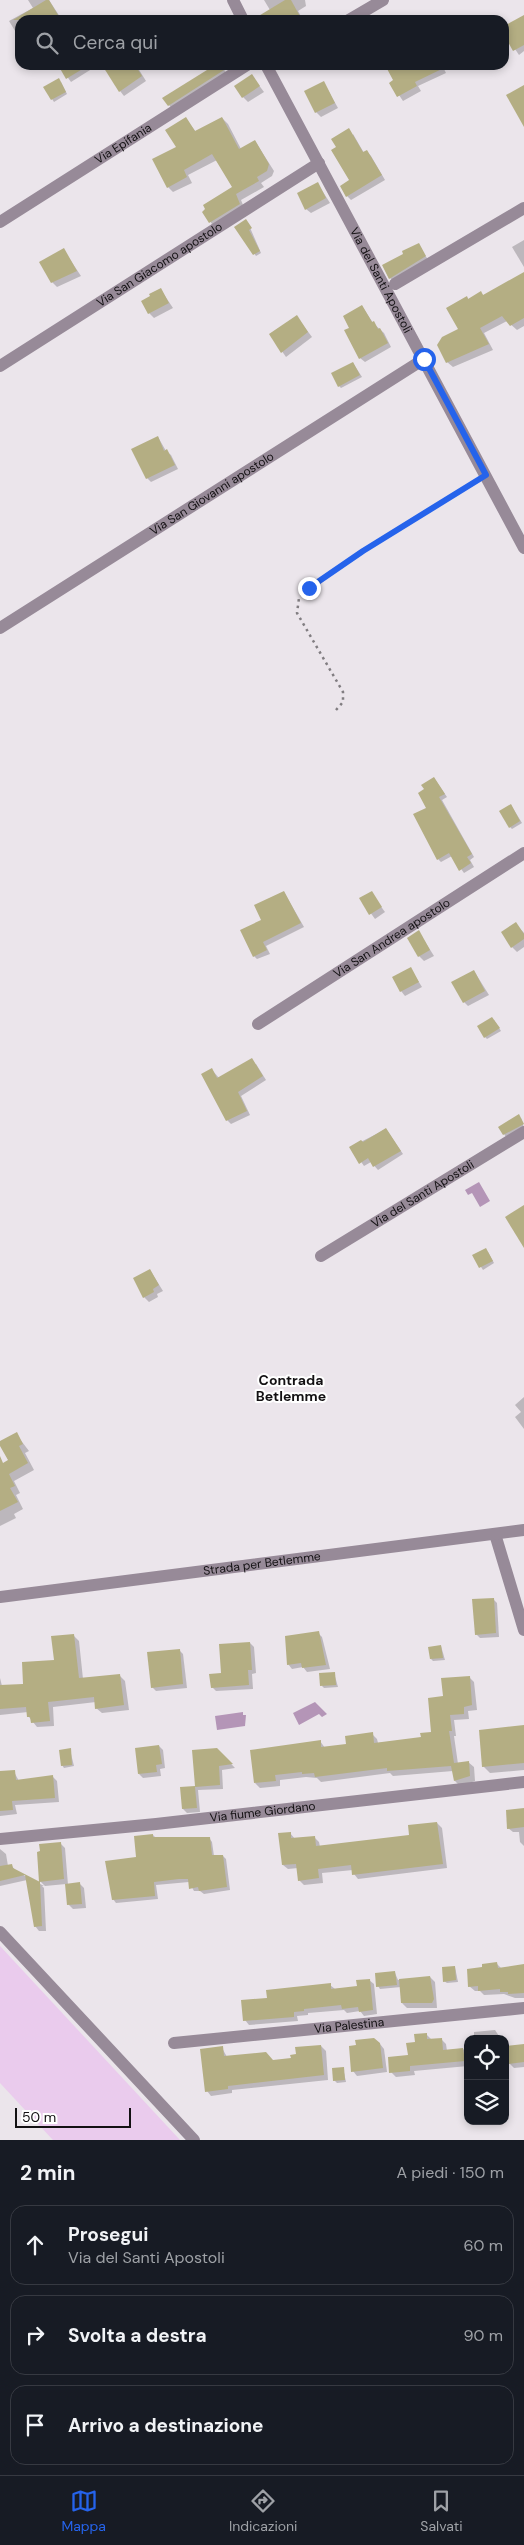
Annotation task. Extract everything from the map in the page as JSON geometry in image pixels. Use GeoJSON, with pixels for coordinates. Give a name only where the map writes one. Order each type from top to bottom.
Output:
{"type":"FeatureCollection","features":[{"type":"Feature","properties":{"kind":"street"},"geometry":{"type":"LineString","coordinates":[[233,0],[240,15]]}},
{"type":"Feature","properties":{"kind":"street"},"geometry":{"type":"LineString","coordinates":[[358,15],[384,0]]}},
{"type":"Feature","properties":{"kind":"street","name":"Via Epifania"},"geometry":{"type":"LineString","coordinates":[[0,222],[239,70]]}},
{"type":"Feature","properties":{"kind":"street","name":"Via del Santi Apostoli"},"geometry":{"type":"LineString","coordinates":[[271,70],[524,548]]}},
{"type":"Feature","properties":{"kind":"street","name":"Via San Giacomo apostolo"},"geometry":{"type":"LineString","coordinates":[[0,366],[319,162]]}},
{"type":"Feature","properties":{"kind":"street"},"geometry":{"type":"LineString","coordinates":[[395,284],[524,208]]}},
{"type":"Feature","properties":{"kind":"street","name":"Via San Giovanni apostolo"},"geometry":{"type":"LineString","coordinates":[[0,628],[424,359]]}},
{"type":"Feature","properties":{"kind":"street","name":"Via San Andrea apostolo"},"geometry":{"type":"LineString","coordinates":[[258,1024],[524,853]]}},
{"type":"Feature","properties":{"kind":"street","name":"Via del Santi Apostoli"},"geometry":{"type":"LineString","coordinates":[[321,1256],[524,1132]]}},
{"type":"Feature","properties":{"kind":"street","name":"Strada per Betlemme"},"geometry":{"type":"LineString","coordinates":[[0,1597],[524,1530]]}},
{"type":"Feature","properties":{"kind":"street"},"geometry":{"type":"LineString","coordinates":[[495,1534],[524,1630]]}},
{"type":"Feature","properties":{"kind":"street","name":"Via fiume Giordano"},"geometry":{"type":"LineString","coordinates":[[0,1839],[524,1782]]}},
{"type":"Feature","properties":{"kind":"street"},"geometry":{"type":"LineString","coordinates":[[0,1932],[194,2140]]}},
{"type":"Feature","properties":{"kind":"street","name":"Via Palestina"},"geometry":{"type":"LineString","coordinates":[[174,2043],[524,2008]]}},
{"type":"Feature","properties":{"kind":"path"},"geometry":{"type":"LineString","coordinates":[[336,710],[343,702],[343,692],[297,613],[299,598],[309,588],[363,551],[486,475]]}},
{"type":"Feature","properties":{"kind":"shaded area"},"geometry":{"type":"Polygon","coordinates":[[[479,1182],[490,1201],[480,1207],[472,1193],[468,1195],[465,1190],[479,1182]]]}},
{"type":"Feature","properties":{"kind":"shaded area"},"geometry":{"type":"Polygon","coordinates":[[[315,1702],[327,1714],[322,1717],[319,1714],[299,1725],[293,1713],[315,1702]]]}},
{"type":"Feature","properties":{"kind":"shaded area"},"geometry":{"type":"Polygon","coordinates":[[[243,1712],[243,1715],[246,1715],[245,1726],[217,1730],[215,1716],[243,1712]]]}},
{"type":"Feature","properties":{"kind":"shaded area"},"geometry":{"type":"Polygon","coordinates":[[[0,1946],[180,2140],[53,2140],[0,2083],[0,1946]]]}},
{"type":"Feature","properties":{"kind":"building"},"geometry":{"type":"Polygon","coordinates":[[[49,0],[58,15],[21,15],[49,0]]]}},
{"type":"Feature","properties":{"kind":"building"},"geometry":{"type":"Polygon","coordinates":[[[285,0],[291,0],[299,15],[260,15],[285,0]]]}},
{"type":"Feature","properties":{"kind":"building"},"geometry":{"type":"Polygon","coordinates":[[[524,15],[524,45],[513,51],[509,44],[509,23],[524,15]]]}},
{"type":"Feature","properties":{"kind":"building"},"geometry":{"type":"Polygon","coordinates":[[[61,70],[81,70],[66,79],[61,70]]]}},
{"type":"Feature","properties":{"kind":"building"},"geometry":{"type":"Polygon","coordinates":[[[105,70],[138,70],[142,76],[119,92],[105,70]]]}},
{"type":"Feature","properties":{"kind":"building"},"geometry":{"type":"Polygon","coordinates":[[[207,70],[224,70],[168,106],[162,98],[207,70]]]}},
{"type":"Feature","properties":{"kind":"building"},"geometry":{"type":"Polygon","coordinates":[[[388,70],[440,70],[415,82],[417,86],[397,97],[389,83],[393,80],[388,70]]]}},
{"type":"Feature","properties":{"kind":"building"},"geometry":{"type":"Polygon","coordinates":[[[252,74],[260,86],[242,98],[234,86],[252,74]]]}},
{"type":"Feature","properties":{"kind":"building"},"geometry":{"type":"Polygon","coordinates":[[[59,78],[66,92],[51,100],[43,87],[59,78]]]}},
{"type":"Feature","properties":{"kind":"building"},"geometry":{"type":"Polygon","coordinates":[[[324,81],[335,103],[315,113],[304,91],[324,81]]]}},
{"type":"Feature","properties":{"kind":"building"},"geometry":{"type":"Polygon","coordinates":[[[524,85],[524,127],[506,95],[524,85]]]}},
{"type":"Feature","properties":{"kind":"building"},"geometry":{"type":"Polygon","coordinates":[[[186,117],[195,131],[222,117],[239,149],[255,140],[269,164],[267,171],[257,177],[259,181],[236,194],[240,204],[209,223],[202,212],[205,209],[203,205],[232,187],[212,154],[184,170],[187,177],[167,188],[152,159],[176,147],[165,130],[186,117]]]}},
{"type":"Feature","properties":{"kind":"building"},"geometry":{"type":"Polygon","coordinates":[[[349,128],[363,152],[367,150],[382,175],[346,197],[340,186],[349,180],[331,150],[336,147],[331,139],[349,128]]]}},
{"type":"Feature","properties":{"kind":"building"},"geometry":{"type":"Polygon","coordinates":[[[318,182],[326,198],[305,210],[297,193],[318,182]]]}},
{"type":"Feature","properties":{"kind":"building"},"geometry":{"type":"Polygon","coordinates":[[[246,219],[252,228],[249,230],[260,251],[253,255],[234,227],[246,219]]]}},
{"type":"Feature","properties":{"kind":"building"},"geometry":{"type":"Polygon","coordinates":[[[419,243],[426,256],[389,279],[382,265],[403,254],[402,251],[419,243]]]}},
{"type":"Feature","properties":{"kind":"building"},"geometry":{"type":"Polygon","coordinates":[[[64,248],[77,271],[51,283],[39,262],[64,248]]]}},
{"type":"Feature","properties":{"kind":"building"},"geometry":{"type":"Polygon","coordinates":[[[524,272],[524,318],[510,326],[502,316],[480,328],[489,344],[446,363],[437,345],[442,337],[458,329],[446,308],[467,296],[468,299],[481,291],[483,295],[524,272]]]}},
{"type":"Feature","properties":{"kind":"building"},"geometry":{"type":"Polygon","coordinates":[[[161,288],[169,303],[148,314],[141,301],[150,296],[149,294],[161,288]]]}},
{"type":"Feature","properties":{"kind":"building"},"geometry":{"type":"Polygon","coordinates":[[[362,305],[372,322],[374,321],[378,329],[380,328],[388,343],[359,359],[344,330],[349,328],[343,316],[362,305]]]}},
{"type":"Feature","properties":{"kind":"building"},"geometry":{"type":"Polygon","coordinates":[[[297,315],[308,332],[281,353],[269,334],[297,315]]]}},
{"type":"Feature","properties":{"kind":"building"},"geometry":{"type":"Polygon","coordinates":[[[353,362],[360,375],[338,387],[331,373],[353,362]]]}},
{"type":"Feature","properties":{"kind":"building"},"geometry":{"type":"Polygon","coordinates":[[[158,436],[164,451],[167,449],[175,465],[146,479],[131,449],[158,436]]]}},
{"type":"Feature","properties":{"kind":"building"},"geometry":{"type":"Polygon","coordinates":[[[434,777],[445,794],[439,797],[472,854],[467,857],[471,863],[459,871],[449,853],[437,860],[413,814],[426,808],[418,793],[424,789],[421,785],[434,777]]]}},
{"type":"Feature","properties":{"kind":"building"},"geometry":{"type":"Polygon","coordinates":[[[511,804],[520,821],[509,828],[499,811],[511,804]]]}},
{"type":"Feature","properties":{"kind":"building"},"geometry":{"type":"Polygon","coordinates":[[[284,891],[301,923],[263,942],[267,950],[253,957],[240,930],[261,920],[254,905],[284,891]]]}},
{"type":"Feature","properties":{"kind":"building"},"geometry":{"type":"Polygon","coordinates":[[[372,891],[382,907],[369,915],[359,898],[372,891]]]}},
{"type":"Feature","properties":{"kind":"building"},"geometry":{"type":"Polygon","coordinates":[[[516,922],[524,934],[524,939],[511,948],[501,932],[516,922]]]}},
{"type":"Feature","properties":{"kind":"building"},"geometry":{"type":"Polygon","coordinates":[[[419,930],[430,950],[418,957],[407,938],[419,930]]]}},
{"type":"Feature","properties":{"kind":"building"},"geometry":{"type":"Polygon","coordinates":[[[411,967],[419,982],[400,992],[392,977],[411,967]]]}},
{"type":"Feature","properties":{"kind":"building"},"geometry":{"type":"Polygon","coordinates":[[[474,970],[485,991],[463,1003],[451,982],[474,970]]]}},
{"type":"Feature","properties":{"kind":"building"},"geometry":{"type":"Polygon","coordinates":[[[492,1017],[500,1028],[484,1038],[477,1026],[492,1017]]]}},
{"type":"Feature","properties":{"kind":"building"},"geometry":{"type":"Polygon","coordinates":[[[252,1058],[263,1076],[238,1092],[247,1111],[226,1121],[201,1074],[212,1068],[217,1078],[252,1058]]]}},
{"type":"Feature","properties":{"kind":"building"},"geometry":{"type":"Polygon","coordinates":[[[519,1114],[524,1124],[503,1135],[498,1127],[519,1114]]]}},
{"type":"Feature","properties":{"kind":"building"},"geometry":{"type":"Polygon","coordinates":[[[386,1128],[401,1151],[373,1167],[368,1158],[359,1164],[349,1147],[361,1140],[363,1142],[386,1128]]]}},
{"type":"Feature","properties":{"kind":"building"},"geometry":{"type":"Polygon","coordinates":[[[524,1205],[524,1248],[505,1217],[524,1205]]]}},
{"type":"Feature","properties":{"kind":"building"},"geometry":{"type":"Polygon","coordinates":[[[486,1248],[493,1261],[479,1268],[472,1255],[486,1248]]]}},
{"type":"Feature","properties":{"kind":"building"},"geometry":{"type":"Polygon","coordinates":[[[150,1269],[159,1285],[153,1289],[154,1292],[143,1298],[133,1278],[150,1269]]]}},
{"type":"Feature","properties":{"kind":"building"},"geometry":{"type":"Polygon","coordinates":[[[17,1432],[23,1444],[19,1446],[28,1463],[9,1474],[15,1486],[10,1488],[18,1502],[0,1511],[0,1456],[3,1463],[8,1460],[0,1446],[0,1441],[17,1432]]]}},
{"type":"Feature","properties":{"kind":"building"},"geometry":{"type":"Polygon","coordinates":[[[494,1598],[496,1633],[475,1635],[472,1599],[494,1598]]]}},
{"type":"Feature","properties":{"kind":"building"},"geometry":{"type":"Polygon","coordinates":[[[319,1631],[326,1665],[302,1668],[301,1663],[287,1665],[285,1636],[319,1631]]]}},
{"type":"Feature","properties":{"kind":"building"},"geometry":{"type":"Polygon","coordinates":[[[74,1634],[79,1678],[120,1674],[124,1705],[95,1709],[94,1697],[48,1702],[50,1721],[31,1723],[30,1717],[27,1717],[26,1707],[0,1709],[0,1685],[23,1684],[22,1662],[54,1660],[51,1636],[74,1634]]]}},
{"type":"Feature","properties":{"kind":"building"},"geometry":{"type":"Polygon","coordinates":[[[250,1642],[252,1670],[248,1670],[249,1685],[211,1688],[209,1674],[221,1673],[219,1644],[250,1642]]]}},
{"type":"Feature","properties":{"kind":"building"},"geometry":{"type":"Polygon","coordinates":[[[441,1645],[443,1658],[430,1659],[428,1647],[441,1645]]]}},
{"type":"Feature","properties":{"kind":"building"},"geometry":{"type":"Polygon","coordinates":[[[180,1649],[183,1684],[151,1688],[147,1652],[180,1649]]]}},
{"type":"Feature","properties":{"kind":"building"},"geometry":{"type":"Polygon","coordinates":[[[335,1672],[336,1685],[320,1686],[319,1673],[335,1672]]]}},
{"type":"Feature","properties":{"kind":"building"},"geometry":{"type":"Polygon","coordinates":[[[470,1676],[472,1705],[464,1707],[464,1714],[450,1715],[452,1731],[449,1731],[454,1763],[469,1761],[470,1776],[454,1781],[451,1766],[387,1771],[387,1768],[315,1777],[314,1773],[302,1774],[302,1772],[275,1775],[276,1781],[254,1783],[250,1750],[321,1740],[321,1747],[346,1744],[345,1736],[373,1732],[374,1743],[421,1737],[420,1733],[431,1732],[428,1698],[443,1696],[441,1678],[470,1676]]]}},
{"type":"Feature","properties":{"kind":"building"},"geometry":{"type":"Polygon","coordinates":[[[524,1725],[524,1763],[482,1767],[479,1730],[524,1725]]]}},
{"type":"Feature","properties":{"kind":"building"},"geometry":{"type":"Polygon","coordinates":[[[159,1745],[162,1764],[156,1765],[157,1772],[138,1774],[135,1748],[159,1745]]]}},
{"type":"Feature","properties":{"kind":"building"},"geometry":{"type":"Polygon","coordinates":[[[71,1748],[72,1765],[61,1766],[59,1750],[71,1748]]]}},
{"type":"Feature","properties":{"kind":"building"},"geometry":{"type":"Polygon","coordinates":[[[217,1748],[233,1764],[219,1766],[220,1785],[195,1787],[197,1808],[182,1809],[180,1787],[195,1786],[192,1750],[217,1748]]]}},
{"type":"Feature","properties":{"kind":"building"},"geometry":{"type":"Polygon","coordinates":[[[15,1770],[16,1780],[53,1775],[55,1798],[12,1801],[13,1810],[0,1811],[0,1771],[15,1770]]]}},
{"type":"Feature","properties":{"kind":"building"},"geometry":{"type":"Polygon","coordinates":[[[524,1808],[524,1827],[507,1829],[506,1810],[524,1808]]]}},
{"type":"Feature","properties":{"kind":"building"},"geometry":{"type":"Polygon","coordinates":[[[437,1822],[443,1864],[352,1875],[351,1865],[318,1869],[319,1878],[298,1881],[296,1864],[282,1865],[278,1833],[291,1832],[291,1838],[315,1836],[316,1846],[409,1835],[408,1825],[437,1822]]]}},
{"type":"Feature","properties":{"kind":"building"},"geometry":{"type":"Polygon","coordinates":[[[153,1834],[153,1837],[210,1837],[212,1855],[223,1855],[227,1887],[199,1891],[198,1887],[189,1889],[188,1879],[179,1879],[154,1882],[155,1896],[112,1900],[105,1861],[136,1857],[134,1836],[153,1834]]]}},
{"type":"Feature","properties":{"kind":"building"},"geometry":{"type":"Polygon","coordinates":[[[61,1842],[64,1879],[39,1882],[37,1852],[40,1851],[39,1844],[61,1842]]]}},
{"type":"Feature","properties":{"kind":"building"},"geometry":{"type":"Polygon","coordinates":[[[12,1864],[13,1868],[40,1882],[42,1926],[34,1927],[25,1875],[0,1881],[0,1866],[12,1864]]]}},
{"type":"Feature","properties":{"kind":"building"},"geometry":{"type":"Polygon","coordinates":[[[80,1882],[82,1904],[67,1905],[65,1884],[80,1882]]]}},
{"type":"Feature","properties":{"kind":"building"},"geometry":{"type":"Polygon","coordinates":[[[497,1962],[498,1968],[524,1964],[524,1993],[508,1994],[508,1992],[500,1992],[500,1989],[478,1991],[478,1986],[468,1987],[467,1969],[497,1962]]]}},
{"type":"Feature","properties":{"kind":"building"},"geometry":{"type":"Polygon","coordinates":[[[455,1966],[456,1980],[443,1982],[442,1967],[455,1966]]]}},
{"type":"Feature","properties":{"kind":"building"},"geometry":{"type":"Polygon","coordinates":[[[395,1971],[397,1985],[376,1987],[375,1973],[395,1971]]]}},
{"type":"Feature","properties":{"kind":"building"},"geometry":{"type":"Polygon","coordinates":[[[430,1976],[434,1999],[432,2003],[401,2003],[399,1979],[430,1976]]]}},
{"type":"Feature","properties":{"kind":"building"},"geometry":{"type":"Polygon","coordinates":[[[370,1979],[373,2010],[359,2012],[358,2007],[342,2009],[341,2005],[304,2009],[304,2011],[294,2012],[294,2017],[243,2021],[241,2000],[267,1998],[266,1990],[331,1983],[331,1989],[357,1986],[356,1980],[370,1979]]]}},
{"type":"Feature","properties":{"kind":"building"},"geometry":{"type":"Polygon","coordinates":[[[427,2033],[427,2039],[442,2038],[443,2050],[463,2048],[464,2061],[410,2066],[410,2071],[389,2073],[388,2057],[408,2055],[406,2043],[415,2042],[414,2034],[427,2033]]]}},
{"type":"Feature","properties":{"kind":"building"},"geometry":{"type":"Polygon","coordinates":[[[374,2038],[380,2043],[383,2068],[351,2072],[349,2046],[356,2045],[355,2040],[374,2038]]]}},
{"type":"Feature","properties":{"kind":"building"},"geometry":{"type":"Polygon","coordinates":[[[524,2044],[524,2062],[509,2064],[509,2046],[524,2044]]]}},
{"type":"Feature","properties":{"kind":"building"},"geometry":{"type":"Polygon","coordinates":[[[321,2045],[324,2075],[228,2086],[228,2089],[205,2092],[200,2049],[223,2046],[224,2056],[266,2052],[273,2060],[291,2058],[290,2055],[296,2054],[295,2047],[321,2045]]]}},
{"type":"Feature","properties":{"kind":"building"},"geometry":{"type":"Polygon","coordinates":[[[344,2067],[345,2080],[333,2081],[332,2068],[344,2067]]]}},
{"type":"Feature","properties":{"kind":"district","name":"Contrada Betlemme"},"geometry":{"type":"Point","coordinates":[291,1388]}},
{"type":"Feature","properties":{"kind":"route"},"geometry":{"type":"LineString","coordinates":[[309,588],[363,551],[486,475],[424,359]]}}]}
